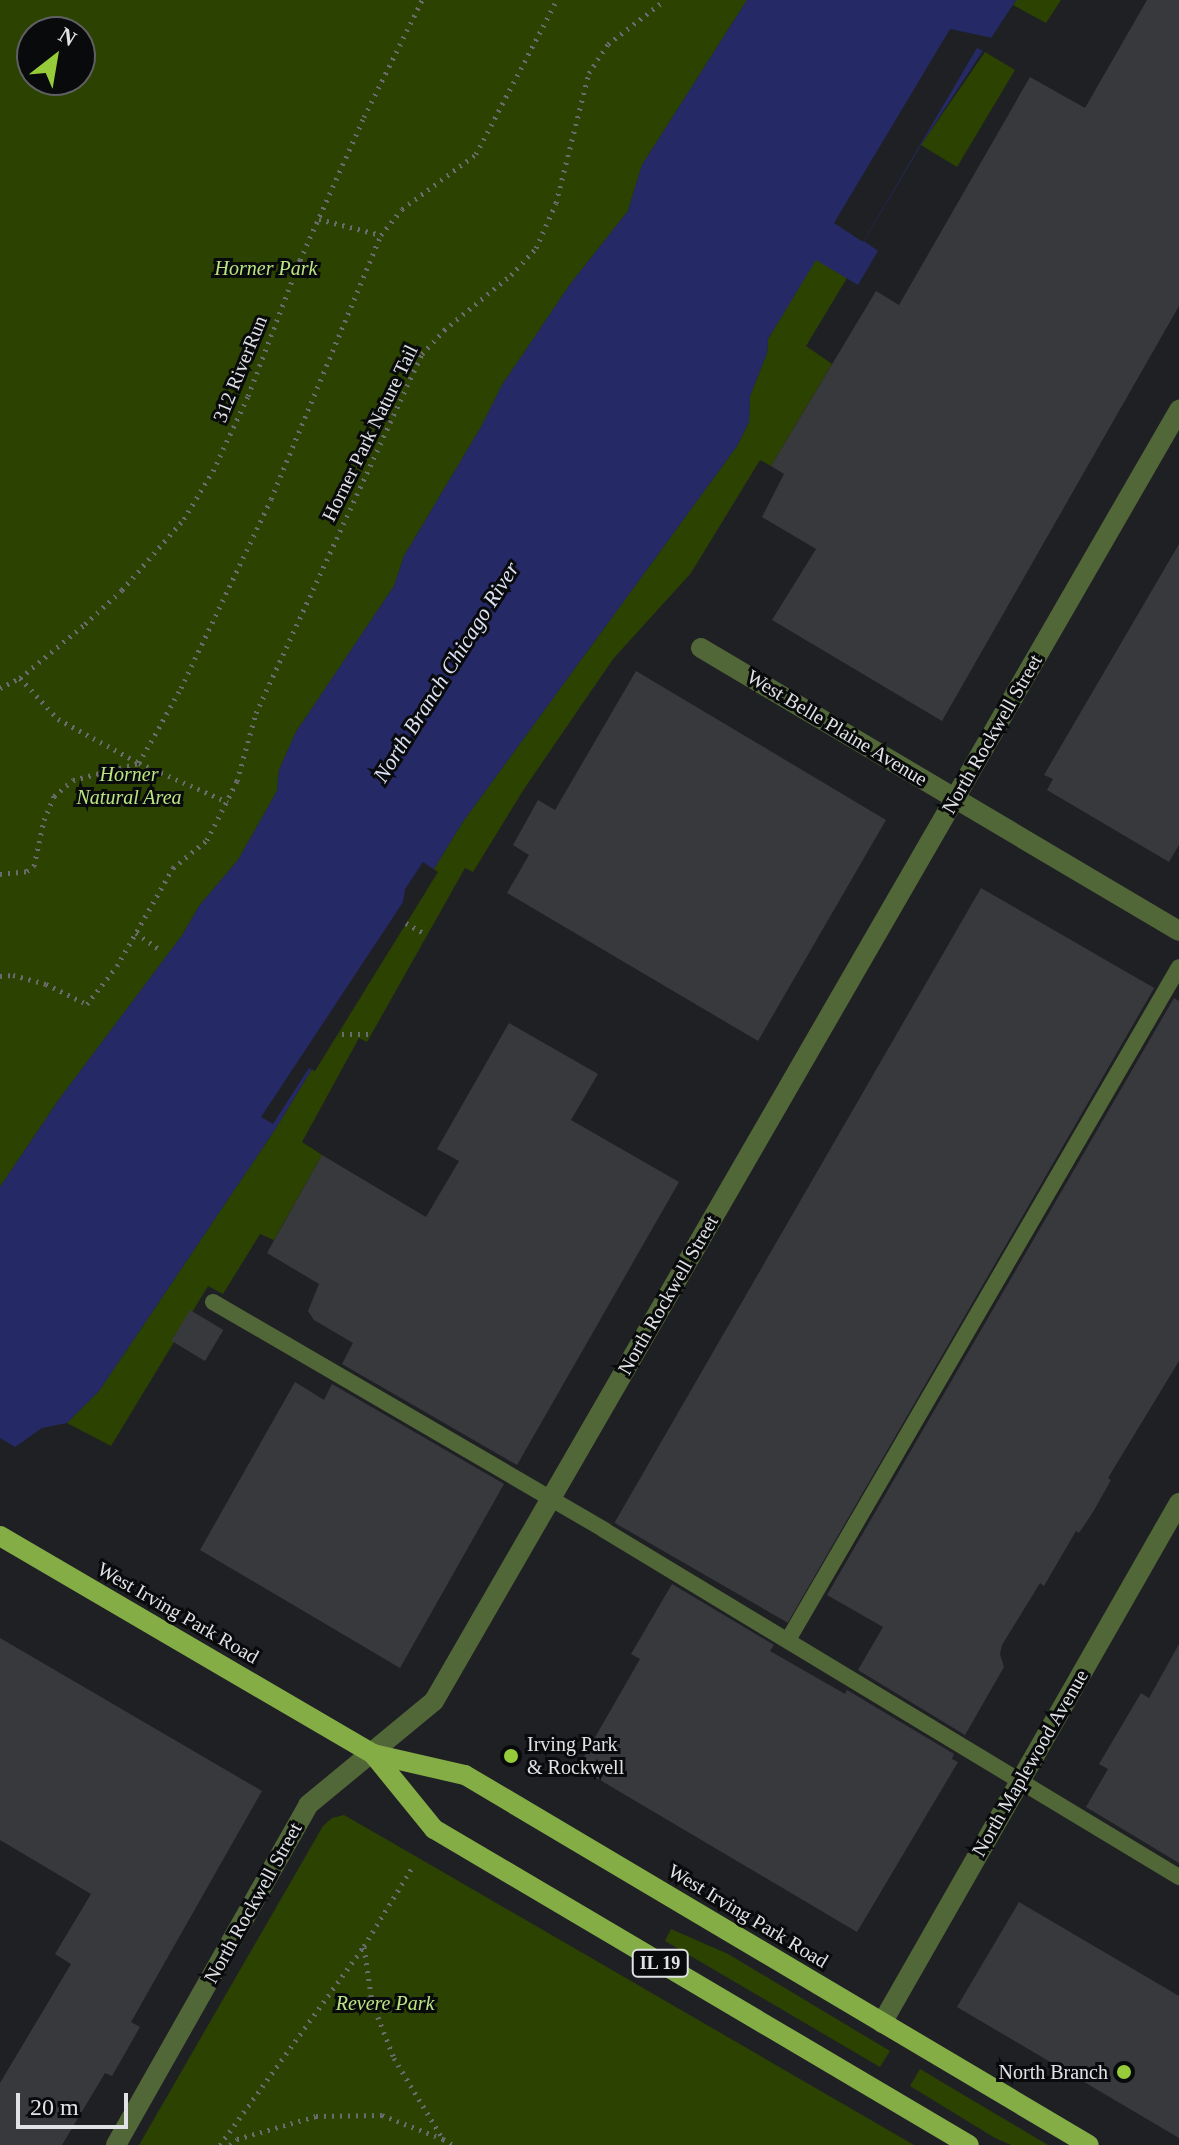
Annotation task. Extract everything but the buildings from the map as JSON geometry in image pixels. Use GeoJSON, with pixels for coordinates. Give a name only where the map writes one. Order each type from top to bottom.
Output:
{"type":"FeatureCollection","features":[{"type":"Feature","properties":{"kind":"main road","name":"West Irving Park Road"},"geometry":{"type":"LineString","coordinates":[[0,1536],[373,1754],[465,1775],[1089,2145]]}},
{"type":"Feature","properties":{"kind":"main road","name":"West Irving Park Road"},"geometry":{"type":"LineString","coordinates":[[373,1754],[434,1829],[969,2145]]}},
{"type":"Feature","properties":{"kind":"street","name":"North Rockwell Street"},"geometry":{"type":"LineString","coordinates":[[116,2145],[308,1805],[434,1701],[1179,410]]}},
{"type":"Feature","properties":{"kind":"street","name":"West Belle Plaine Avenue"},"geometry":{"type":"LineString","coordinates":[[701,648],[1179,931]]}},
{"type":"Feature","properties":{"kind":"street","name":"North Maplewood Avenue"},"geometry":{"type":"LineString","coordinates":[[882,2023],[1179,1503]]}},
{"type":"Feature","properties":{"kind":"lane"},"geometry":{"type":"LineString","coordinates":[[788,1640],[1179,967]]}},
{"type":"Feature","properties":{"kind":"lane"},"geometry":{"type":"LineString","coordinates":[[213,1302],[788,1640],[1179,1877]]}},
{"type":"Feature","properties":{"kind":"path","name":"312 RiverRun"},"geometry":{"type":"LineString","coordinates":[[0,688],[20,678],[122,590],[184,519],[213,471],[248,396],[319,219],[364,117],[422,0]]}},
{"type":"Feature","properties":{"kind":"path"},"geometry":{"type":"LineString","coordinates":[[0,874],[27,871],[34,866],[44,820],[54,796],[73,780],[139,763],[181,688],[271,499],[381,235],[402,209],[476,154],[557,0]]}},
{"type":"Feature","properties":{"kind":"path","name":"Horner Park Nature Tail"},"geometry":{"type":"LineString","coordinates":[[0,976],[13,975],[46,984],[87,1004],[117,966],[173,868],[207,840],[228,802],[256,713],[422,354],[444,330],[511,275],[536,248],[556,203],[589,73],[608,44],[665,0]]}},
{"type":"Feature","properties":{"kind":"path"},"geometry":{"type":"LineString","coordinates":[[319,219],[381,235]]}},
{"type":"Feature","properties":{"kind":"path"},"geometry":{"type":"LineString","coordinates":[[20,678],[58,719],[139,763],[228,802]]}},
{"type":"Feature","properties":{"kind":"path"},"geometry":{"type":"LineString","coordinates":[[406,923],[425,934]]}},
{"type":"Feature","properties":{"kind":"path"},"geometry":{"type":"LineString","coordinates":[[136,933],[160,950]]}},
{"type":"Feature","properties":{"kind":"path"},"geometry":{"type":"LineString","coordinates":[[342,1034],[371,1034]]}},
{"type":"Feature","properties":{"kind":"path"},"geometry":{"type":"LineString","coordinates":[[220,2145],[364,1946],[413,1866]]}},
{"type":"Feature","properties":{"kind":"path"},"geometry":{"type":"LineString","coordinates":[[364,1946],[372,2002],[394,2058],[443,2139]]}},
{"type":"Feature","properties":{"kind":"path"},"geometry":{"type":"LineString","coordinates":[[230,2145],[237,2139],[316,2116],[382,2115],[453,2145]]}},
{"type":"Feature","properties":{"kind":"green space","name":"Horner Park"},"geometry":{"type":"Polygon","coordinates":[[[0,0],[747,0],[642,165],[628,211],[571,283],[502,385],[481,427],[404,556],[394,586],[296,732],[279,770],[277,791],[238,860],[199,906],[183,934],[60,1098],[0,1187],[0,0]]]}},
{"type":"Feature","properties":{"kind":"green space"},"geometry":{"type":"Polygon","coordinates":[[[1016,0],[1061,0],[1046,23],[1013,5],[1016,0]]]}},
{"type":"Feature","properties":{"kind":"green space"},"geometry":{"type":"Polygon","coordinates":[[[985,52],[1015,70],[957,167],[921,145],[985,52]]]}},
{"type":"Feature","properties":{"kind":"green space"},"geometry":{"type":"Polygon","coordinates":[[[816,259],[847,278],[806,346],[832,364],[771,466],[760,460],[691,573],[613,659],[524,789],[473,872],[465,868],[367,1042],[359,1038],[302,1142],[322,1155],[274,1240],[260,1234],[223,1294],[208,1286],[111,1446],[67,1423],[99,1391],[276,1128],[462,823],[737,446],[749,422],[750,396],[767,353],[768,339],[816,259]]]}},
{"type":"Feature","properties":{"kind":"green space","name":"Revere Park"},"geometry":{"type":"Polygon","coordinates":[[[344,1815],[914,2145],[139,2145],[323,1826],[332,1818],[344,1815]]]}},
{"type":"Feature","properties":{"kind":"green space"},"geometry":{"type":"Polygon","coordinates":[[[671,1929],[728,1954],[890,2051],[880,2067],[665,1941],[671,1929]]]}},
{"type":"Feature","properties":{"kind":"green space"},"geometry":{"type":"Polygon","coordinates":[[[920,2069],[1048,2145],[1011,2145],[995,2138],[910,2086],[920,2069]]]}},
{"type":"Feature","properties":{"kind":"water","name":"North Branch Chicago River"},"geometry":{"type":"Polygon","coordinates":[[[747,0],[1016,0],[921,145],[864,241],[878,251],[858,285],[816,260],[768,339],[767,353],[750,396],[749,422],[737,446],[462,823],[276,1128],[99,1391],[67,1423],[42,1428],[15,1447],[0,1438],[0,1187],[60,1098],[183,934],[199,906],[238,860],[277,791],[279,770],[296,732],[394,586],[404,556],[481,427],[502,385],[571,283],[628,211],[642,165],[747,0]]]}},
{"type":"Feature","properties":{"kind":"pier"},"geometry":{"type":"Polygon","coordinates":[[[950,29],[993,38],[985,52],[977,48],[863,242],[834,223],[950,29]]]}},
{"type":"Feature","properties":{"kind":"pier"},"geometry":{"type":"Polygon","coordinates":[[[423,862],[438,872],[315,1071],[309,1068],[273,1124],[261,1117],[403,902],[405,889],[423,862]]]}},
{"type":"Feature","properties":{"kind":"place","name":"Irving Park & Rockwell"},"geometry":{"type":"Point","coordinates":[511,1756]}},
{"type":"Feature","properties":{"kind":"place","name":"North Branch"},"geometry":{"type":"Point","coordinates":[1124,2072]}},
{"type":"Feature","properties":{"kind":"park label","name":"Horner Natural Area"},"geometry":{"type":"Point","coordinates":[129,786]}}]}
